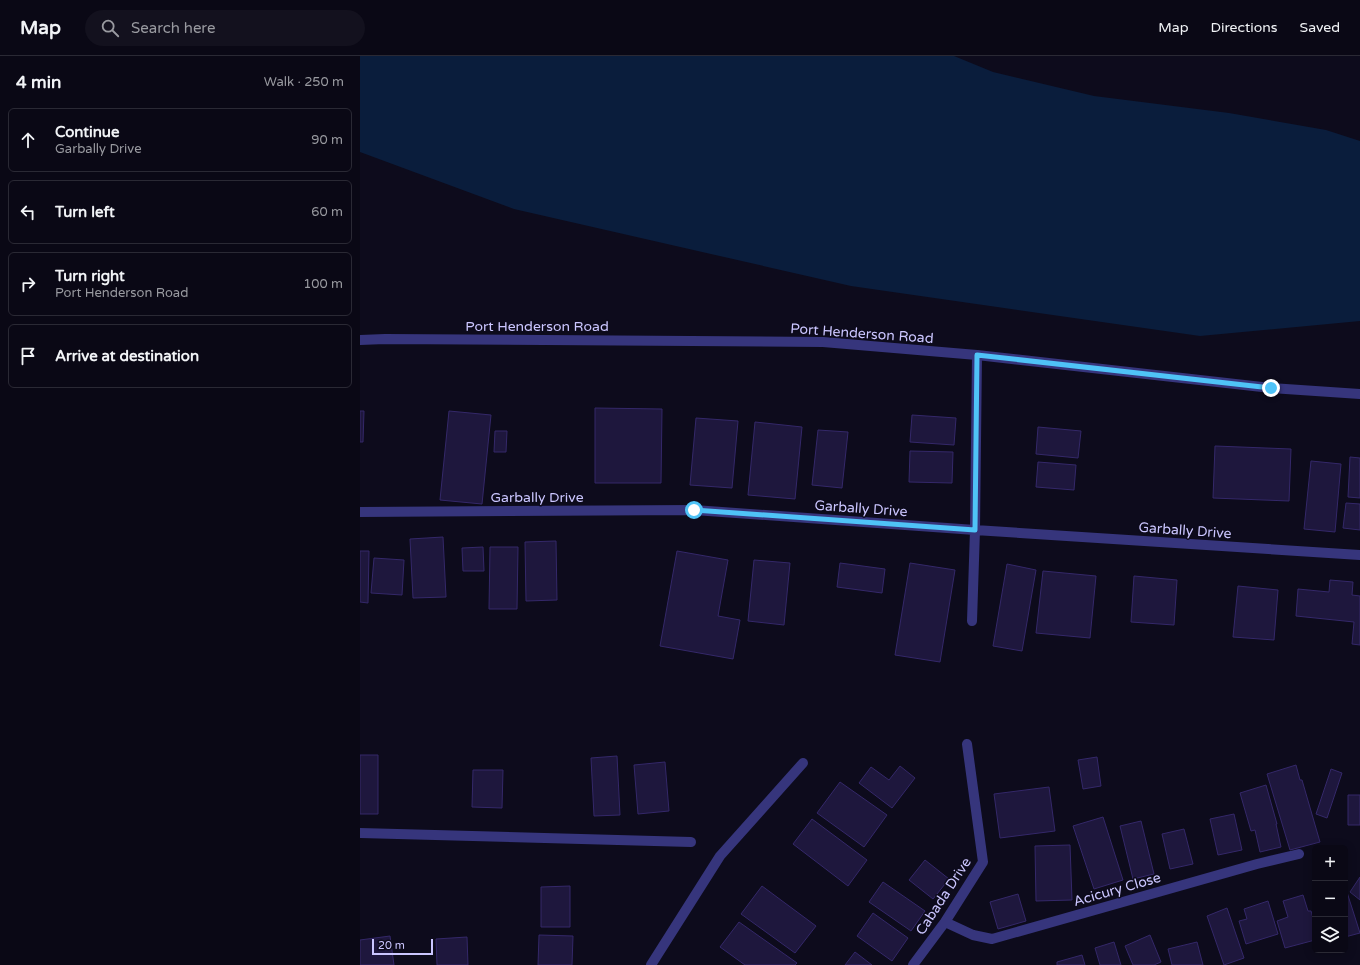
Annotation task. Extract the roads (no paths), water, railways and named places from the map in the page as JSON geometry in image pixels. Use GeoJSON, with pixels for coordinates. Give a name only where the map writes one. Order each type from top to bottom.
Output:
{"type":"FeatureCollection","features":[{"type":"Feature","properties":{"kind":"street","name":"Port Henderson Road"},"geometry":{"type":"LineString","coordinates":[[360,340],[823,342],[977,355],[1271,388],[1360,394]]}},
{"type":"Feature","properties":{"kind":"street"},"geometry":{"type":"LineString","coordinates":[[972,621],[975,530],[977,355]]}},
{"type":"Feature","properties":{"kind":"street","name":"Garbally Drive"},"geometry":{"type":"LineString","coordinates":[[360,512],[694,510],[1360,555]]}},
{"type":"Feature","properties":{"kind":"street","name":"Cabada Drive"},"geometry":{"type":"LineString","coordinates":[[913,965],[945,922],[982,862],[967,744]]}},
{"type":"Feature","properties":{"kind":"street"},"geometry":{"type":"LineString","coordinates":[[651,965],[720,856],[803,763]]}},
{"type":"Feature","properties":{"kind":"street"},"geometry":{"type":"LineString","coordinates":[[360,833],[691,842]]}},
{"type":"Feature","properties":{"kind":"street","name":"Acicury Close"},"geometry":{"type":"LineString","coordinates":[[945,922],[973,935],[992,939],[1258,864],[1299,854]]}},
{"type":"Feature","properties":{"kind":"water"},"geometry":{"type":"Polygon","coordinates":[[[360,56],[954,56],[993,72],[1094,96],[1229,113],[1326,130],[1360,141],[1360,321],[1200,336],[851,286],[514,209],[360,152],[360,56]]]}}]}
